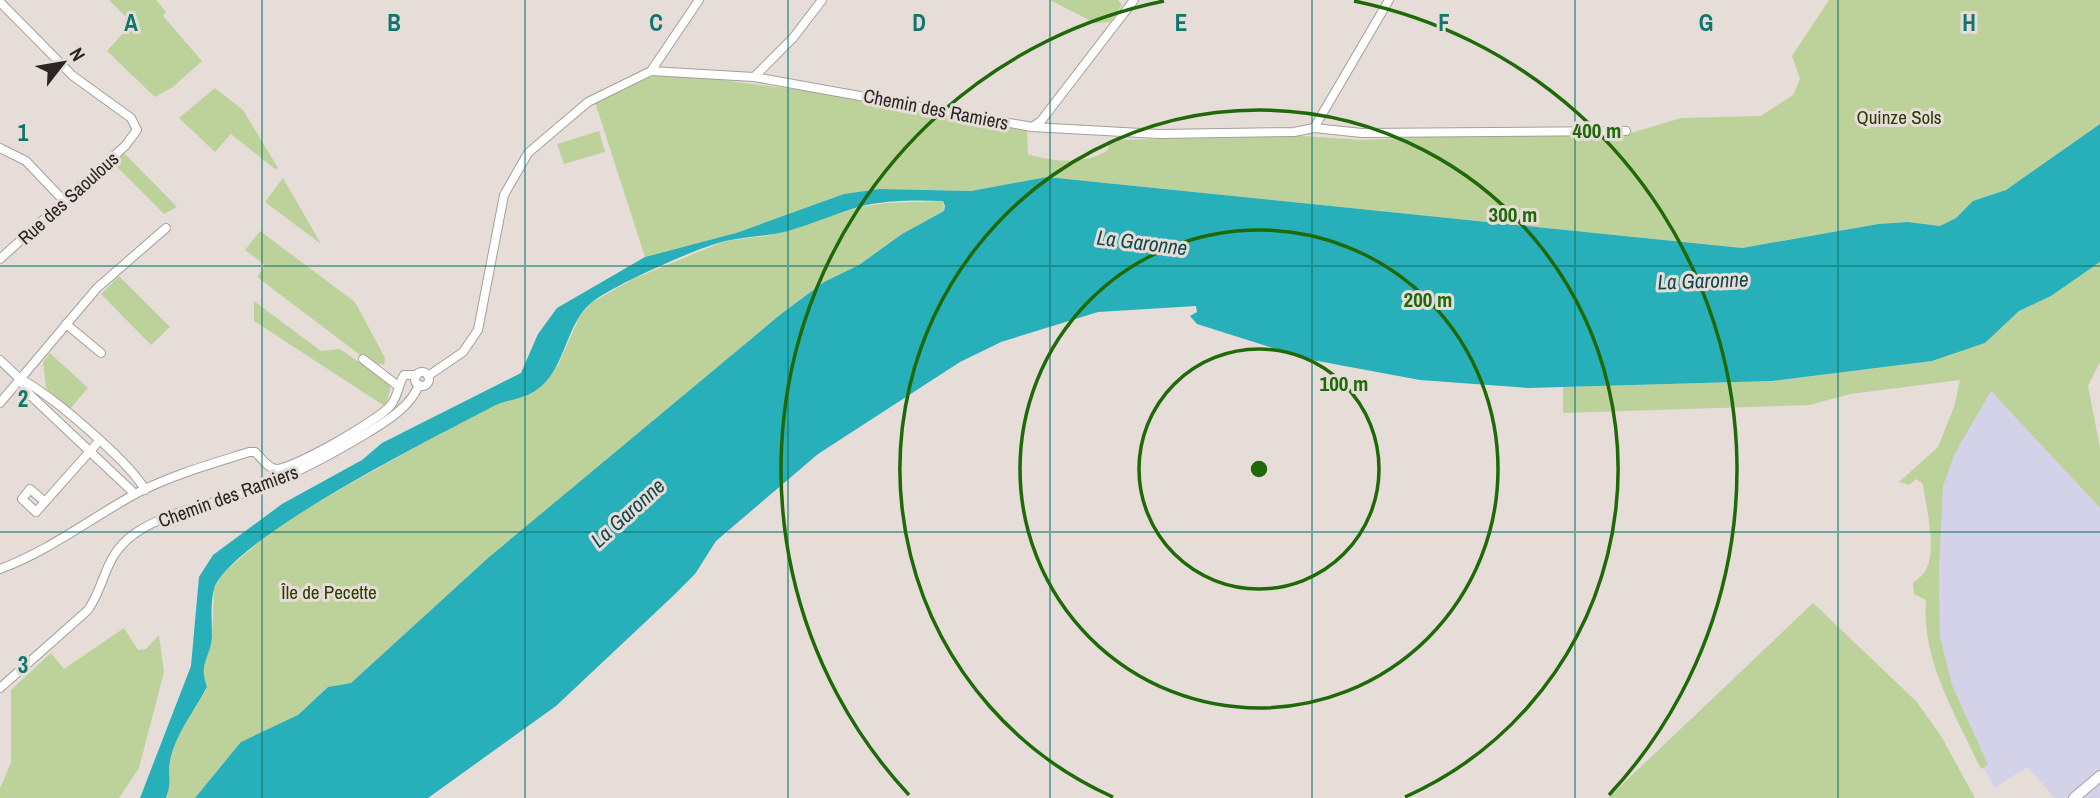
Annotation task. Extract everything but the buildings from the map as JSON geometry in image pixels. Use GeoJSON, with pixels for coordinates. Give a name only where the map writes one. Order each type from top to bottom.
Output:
{"type":"FeatureCollection","features":[{"type":"Feature","properties":{"kind":"street"},"geometry":{"type":"LineString","coordinates":[[651,71],[699,0]]}},
{"type":"Feature","properties":{"kind":"street"},"geometry":{"type":"LineString","coordinates":[[754,77],[793,38],[822,0]]}},
{"type":"Feature","properties":{"kind":"street"},"geometry":{"type":"LineString","coordinates":[[1032,127],[1135,0]]}},
{"type":"Feature","properties":{"kind":"street"},"geometry":{"type":"LineString","coordinates":[[1314,128],[1389,0]]}},
{"type":"Feature","properties":{"kind":"street","name":"Rue des Saoulous"},"geometry":{"type":"LineString","coordinates":[[0,2],[74,76],[131,118],[136,126],[135,137],[0,259]]}},
{"type":"Feature","properties":{"kind":"street","name":"Chemin des Ramiers"},"geometry":{"type":"LineString","coordinates":[[428,376],[463,352],[478,330],[504,195],[528,153],[588,102],[651,71],[754,77],[1032,127],[1159,134],[1294,132],[1314,128],[1362,133],[1626,131]]}},
{"type":"Feature","properties":{"kind":"street"},"geometry":{"type":"LineString","coordinates":[[1048,110],[1049,121],[1054,128]]}},
{"type":"Feature","properties":{"kind":"street"},"geometry":{"type":"LineString","coordinates":[[0,148],[26,161],[64,201]]}},
{"type":"Feature","properties":{"kind":"street"},"geometry":{"type":"LineString","coordinates":[[0,402],[97,288],[166,228]]}},
{"type":"Feature","properties":{"kind":"street"},"geometry":{"type":"LineString","coordinates":[[66,324],[101,352]]}},
{"type":"Feature","properties":{"kind":"street"},"geometry":{"type":"LineString","coordinates":[[362,359],[398,386]]}},
{"type":"Feature","properties":{"kind":"street"},"geometry":{"type":"LineString","coordinates":[[0,360],[20,379],[29,394],[135,494]]}},
{"type":"Feature","properties":{"kind":"street"},"geometry":{"type":"LineString","coordinates":[[0,569],[22,561],[145,489],[249,452],[255,452],[269,466],[281,469],[324,449],[382,413],[396,398],[404,375],[423,372],[428,376],[428,383],[419,385],[415,380],[417,375]]}},
{"type":"Feature","properties":{"kind":"street"},"geometry":{"type":"LineString","coordinates":[[20,379],[36,385],[99,441],[145,489]]}},
{"type":"Feature","properties":{"kind":"street","name":"Chemin des Ramiers"},"geometry":{"type":"LineString","coordinates":[[0,688],[88,610],[95,599],[110,557],[135,534],[173,513],[258,488],[339,450],[398,412],[412,398],[419,385]]}},
{"type":"Feature","properties":{"kind":"street"},"geometry":{"type":"LineString","coordinates":[[63,425],[71,416]]}},
{"type":"Feature","properties":{"kind":"street"},"geometry":{"type":"LineString","coordinates":[[45,502],[99,441]]}},
{"type":"Feature","properties":{"kind":"street"},"geometry":{"type":"LineString","coordinates":[[2074,798],[2100,776]]}},
{"type":"Feature","properties":{"kind":"shaded area"},"geometry":{"type":"Polygon","coordinates":[[[1979,378],[2100,508],[2100,798],[2055,798],[2027,767],[1995,788],[1973,749],[1930,643],[1938,453],[1979,378]]]}},
{"type":"Feature","properties":{"kind":"green space"},"geometry":{"type":"Polygon","coordinates":[[[109,0],[156,0],[166,12],[163,16],[202,61],[173,87],[155,97],[107,51],[132,23],[109,0]]]}},
{"type":"Feature","properties":{"kind":"green space"},"geometry":{"type":"Polygon","coordinates":[[[1050,0],[1118,0],[1122,5],[1110,22],[1095,23],[1050,0]]]}},
{"type":"Feature","properties":{"kind":"green space","name":"Quinze Sols"},"geometry":{"type":"Polygon","coordinates":[[[1829,0],[2100,0],[2100,124],[2006,190],[1974,201],[1956,218],[1940,226],[1908,222],[1878,224],[1742,248],[1047,177],[971,191],[879,189],[844,194],[736,233],[645,257],[595,102],[653,76],[670,73],[875,100],[972,124],[1027,129],[1028,154],[1069,161],[1099,155],[1108,150],[1109,140],[1303,136],[1362,140],[1491,134],[1621,136],[1681,118],[1761,116],[1793,95],[1800,79],[1792,56],[1829,0]]]}},
{"type":"Feature","properties":{"kind":"green space"},"geometry":{"type":"Polygon","coordinates":[[[215,88],[243,110],[278,168],[275,169],[231,134],[215,152],[179,118],[215,88]]]}},
{"type":"Feature","properties":{"kind":"green space"},"geometry":{"type":"Polygon","coordinates":[[[599,131],[605,152],[564,164],[557,144],[599,131]]]}},
{"type":"Feature","properties":{"kind":"green space"},"geometry":{"type":"Polygon","coordinates":[[[124,153],[177,207],[164,214],[113,163],[124,153]]]}},
{"type":"Feature","properties":{"kind":"green space"},"geometry":{"type":"Polygon","coordinates":[[[283,178],[321,244],[265,202],[283,178]]]}},
{"type":"Feature","properties":{"kind":"green space","name":"Île de Pecette"},"geometry":{"type":"Polygon","coordinates":[[[943,201],[944,211],[902,234],[859,265],[824,282],[781,314],[488,558],[351,683],[328,687],[298,715],[241,743],[195,798],[166,798],[173,751],[207,688],[202,674],[212,639],[214,589],[223,573],[280,524],[493,406],[525,396],[558,365],[580,316],[591,303],[633,279],[725,241],[767,236],[860,207],[886,203],[943,201]]]}},
{"type":"Feature","properties":{"kind":"green space"},"geometry":{"type":"Polygon","coordinates":[[[260,231],[355,302],[385,358],[384,365],[368,361],[257,277],[265,265],[245,250],[260,231]]]}},
{"type":"Feature","properties":{"kind":"green space"},"geometry":{"type":"Polygon","coordinates":[[[2100,262],[2100,362],[2088,386],[2100,448],[2100,508],[1991,391],[1955,453],[1943,486],[1939,572],[1940,637],[1952,685],[1988,765],[1981,769],[1951,708],[1935,666],[1926,622],[1926,600],[1914,594],[1913,582],[1922,575],[1928,565],[1931,552],[1923,484],[1916,479],[1909,485],[1899,482],[1938,447],[1954,407],[1960,380],[1850,394],[1810,405],[1563,413],[1563,387],[1772,381],[1932,361],[1985,343],[2019,311],[2051,296],[2100,262]]]}},
{"type":"Feature","properties":{"kind":"green space"},"geometry":{"type":"Polygon","coordinates":[[[119,276],[170,327],[151,345],[101,294],[119,276]]]}},
{"type":"Feature","properties":{"kind":"green space"},"geometry":{"type":"Polygon","coordinates":[[[254,301],[321,351],[340,349],[391,384],[386,407],[254,321],[254,301]]]}},
{"type":"Feature","properties":{"kind":"green space"},"geometry":{"type":"Polygon","coordinates":[[[50,353],[88,388],[69,410],[46,388],[43,362],[50,353]]]}},
{"type":"Feature","properties":{"kind":"green space"},"geometry":{"type":"Polygon","coordinates":[[[1813,603],[1916,701],[1941,736],[1975,798],[1608,798],[1813,603]]]}},
{"type":"Feature","properties":{"kind":"green space"},"geometry":{"type":"Polygon","coordinates":[[[124,628],[138,650],[146,649],[159,635],[164,672],[139,768],[119,798],[0,798],[0,788],[11,763],[11,690],[51,653],[64,669],[124,628]]]}},
{"type":"Feature","properties":{"kind":"water","name":"La Garonne"},"geometry":{"type":"Polygon","coordinates":[[[2100,124],[2100,262],[2051,296],[2019,311],[1985,343],[1932,361],[1772,381],[1528,388],[1420,380],[1307,359],[1197,324],[1190,316],[1197,312],[1196,306],[1098,312],[1001,342],[960,362],[818,454],[716,541],[695,574],[556,706],[428,798],[195,798],[241,742],[298,715],[328,687],[351,683],[488,558],[781,314],[824,282],[859,265],[902,234],[944,211],[945,206],[943,201],[900,201],[868,205],[788,231],[713,245],[635,277],[591,303],[575,324],[553,372],[535,391],[490,408],[338,490],[294,517],[228,568],[214,589],[212,637],[204,666],[207,687],[173,751],[166,798],[140,798],[191,666],[199,577],[213,555],[282,504],[362,460],[382,443],[521,373],[538,334],[557,308],[645,257],[736,233],[844,194],[879,189],[971,191],[1047,177],[1742,248],[1878,224],[1908,222],[1940,226],[1956,218],[1973,201],[2006,190],[2100,124]]]}}]}
